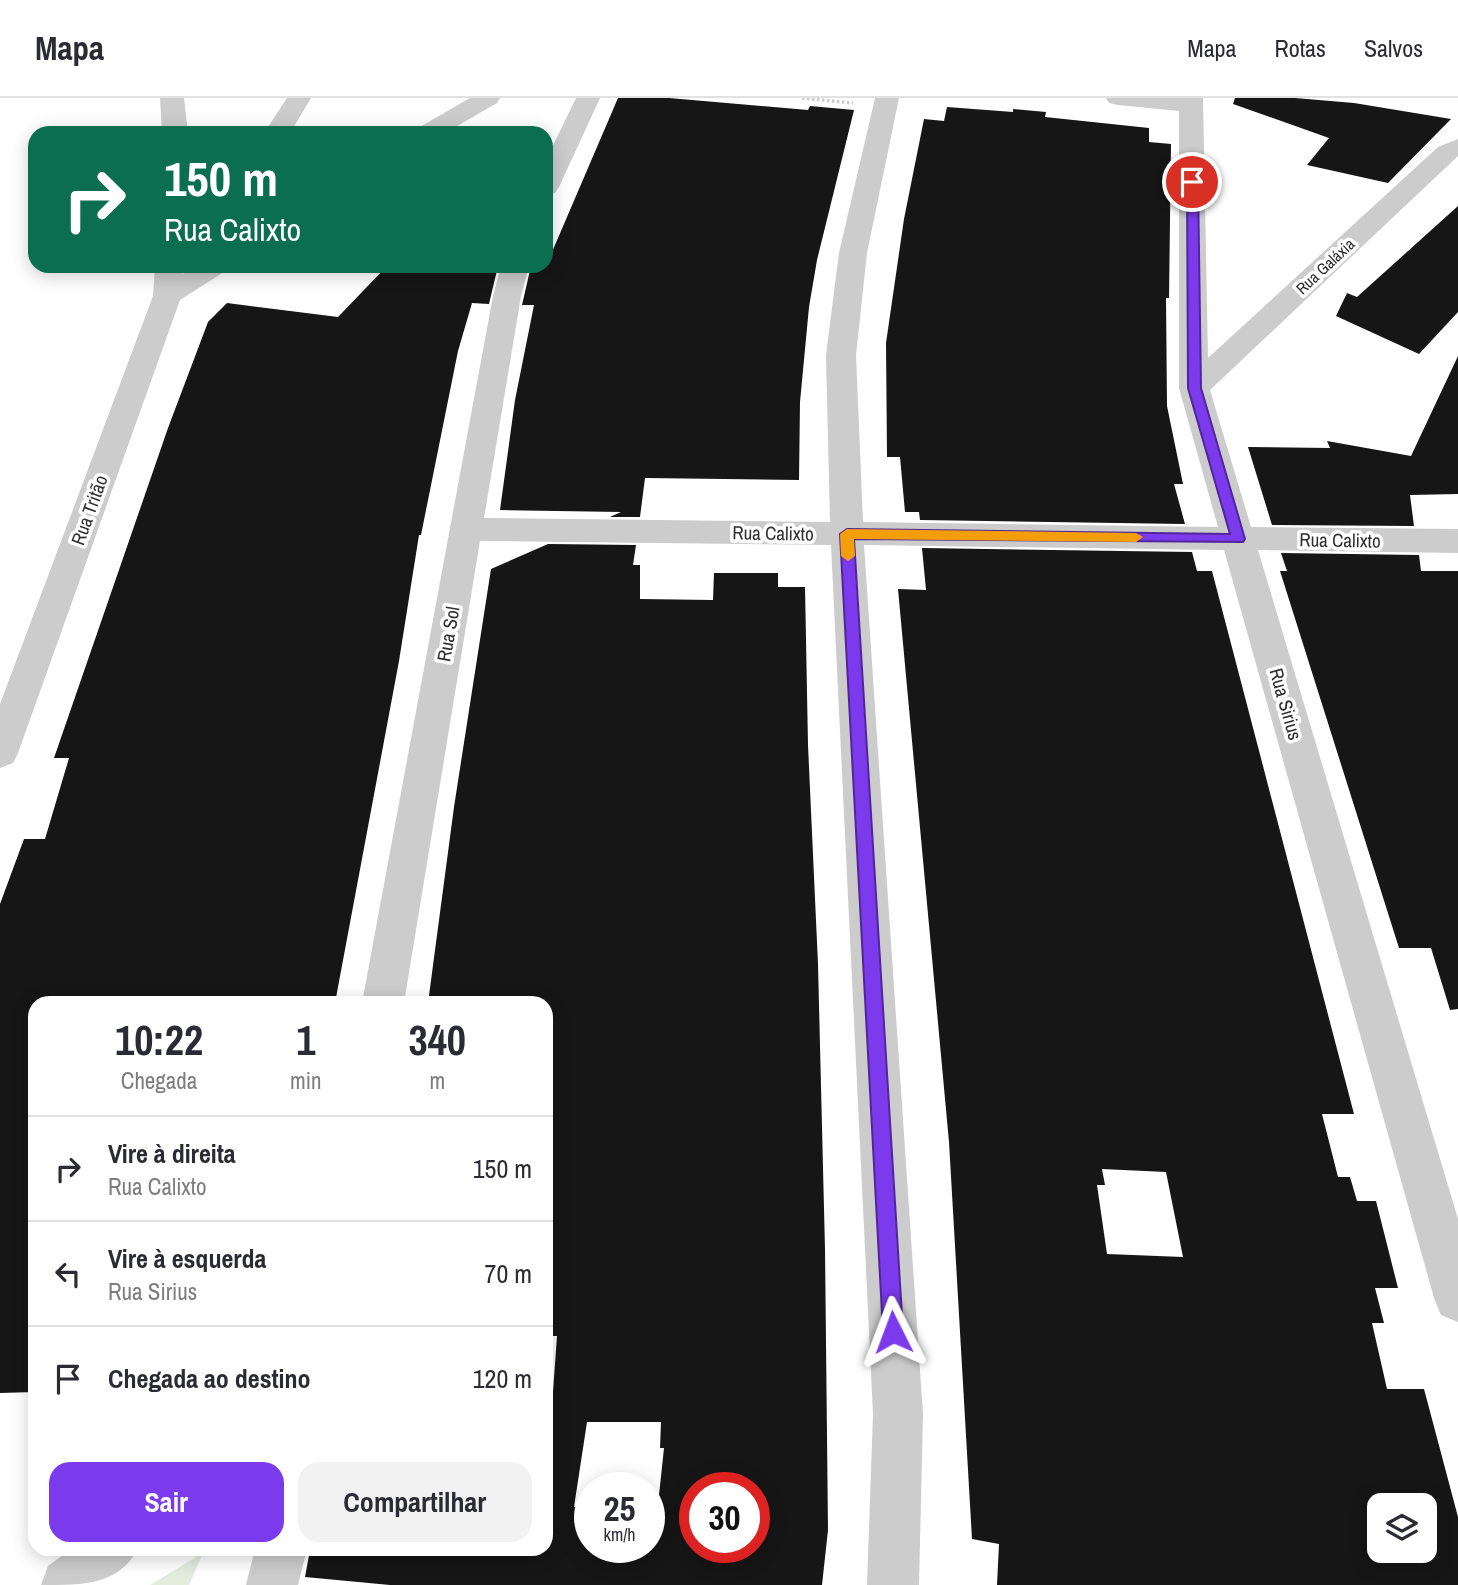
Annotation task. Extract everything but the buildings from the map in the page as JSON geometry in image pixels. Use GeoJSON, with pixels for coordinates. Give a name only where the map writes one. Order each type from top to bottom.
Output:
{"type":"FeatureCollection","features":[{"type":"Feature","properties":{"kind":"street"},"geometry":{"type":"LineString","coordinates":[[172,98],[174,126]]}},
{"type":"Feature","properties":{"kind":"street"},"geometry":{"type":"LineString","coordinates":[[281,126],[299,98]]}},
{"type":"Feature","properties":{"kind":"street"},"geometry":{"type":"LineString","coordinates":[[440,126],[488,98]]}},
{"type":"Feature","properties":{"kind":"street"},"geometry":{"type":"LineString","coordinates":[[553,172],[588,98]]}},
{"type":"Feature","properties":{"kind":"street"},"geometry":{"type":"LineString","coordinates":[[1118,98],[1191,101]]}},
{"type":"Feature","properties":{"kind":"street","name":"Rua Sirius"},"geometry":{"type":"LineString","coordinates":[[1191,101],[1194,388],[1458,1298]]}},
{"type":"Feature","properties":{"kind":"street"},"geometry":{"type":"LineString","coordinates":[[886,102],[853,253],[841,355],[847,534],[898,1415],[893,1585]]}},
{"type":"Feature","properties":{"kind":"street","name":"Rua Galáxia"},"geometry":{"type":"LineString","coordinates":[[1194,388],[1454,152]]}},
{"type":"Feature","properties":{"kind":"street"},"geometry":{"type":"LineString","coordinates":[[168,281],[193,273]]}},
{"type":"Feature","properties":{"kind":"street","name":"Rua Sol"},"geometry":{"type":"LineString","coordinates":[[384,996],[507,296],[514,273]]}},
{"type":"Feature","properties":{"kind":"street","name":"Rua Tritão"},"geometry":{"type":"LineString","coordinates":[[0,753],[168,281]]}},
{"type":"Feature","properties":{"kind":"street","name":"Rua Calixto"},"geometry":{"type":"LineString","coordinates":[[466,529],[1458,541]]}},
{"type":"Feature","properties":{"kind":"street"},"geometry":{"type":"LineString","coordinates":[[67,1585],[103,1556]]}},
{"type":"Feature","properties":{"kind":"street"},"geometry":{"type":"LineString","coordinates":[[272,1585],[279,1556]]}},
{"type":"Feature","properties":{"kind":"path"},"geometry":{"type":"LineString","coordinates":[[802,98],[886,102]]}},
{"type":"Feature","properties":{"kind":"green space"},"geometry":{"type":"Polygon","coordinates":[[[198,1556],[202,1556],[189,1585],[150,1585],[198,1556]]]}},
{"type":"Feature","properties":{"kind":"slow traffic"},"geometry":{"type":"LineString","coordinates":[[848,556],[847,534],[1136,537]]}},
{"type":"Feature","properties":{"kind":"route"},"geometry":{"type":"LineString","coordinates":[[893,1332],[847,534],[1239,539],[1194,388],[1192,182]]}}]}
